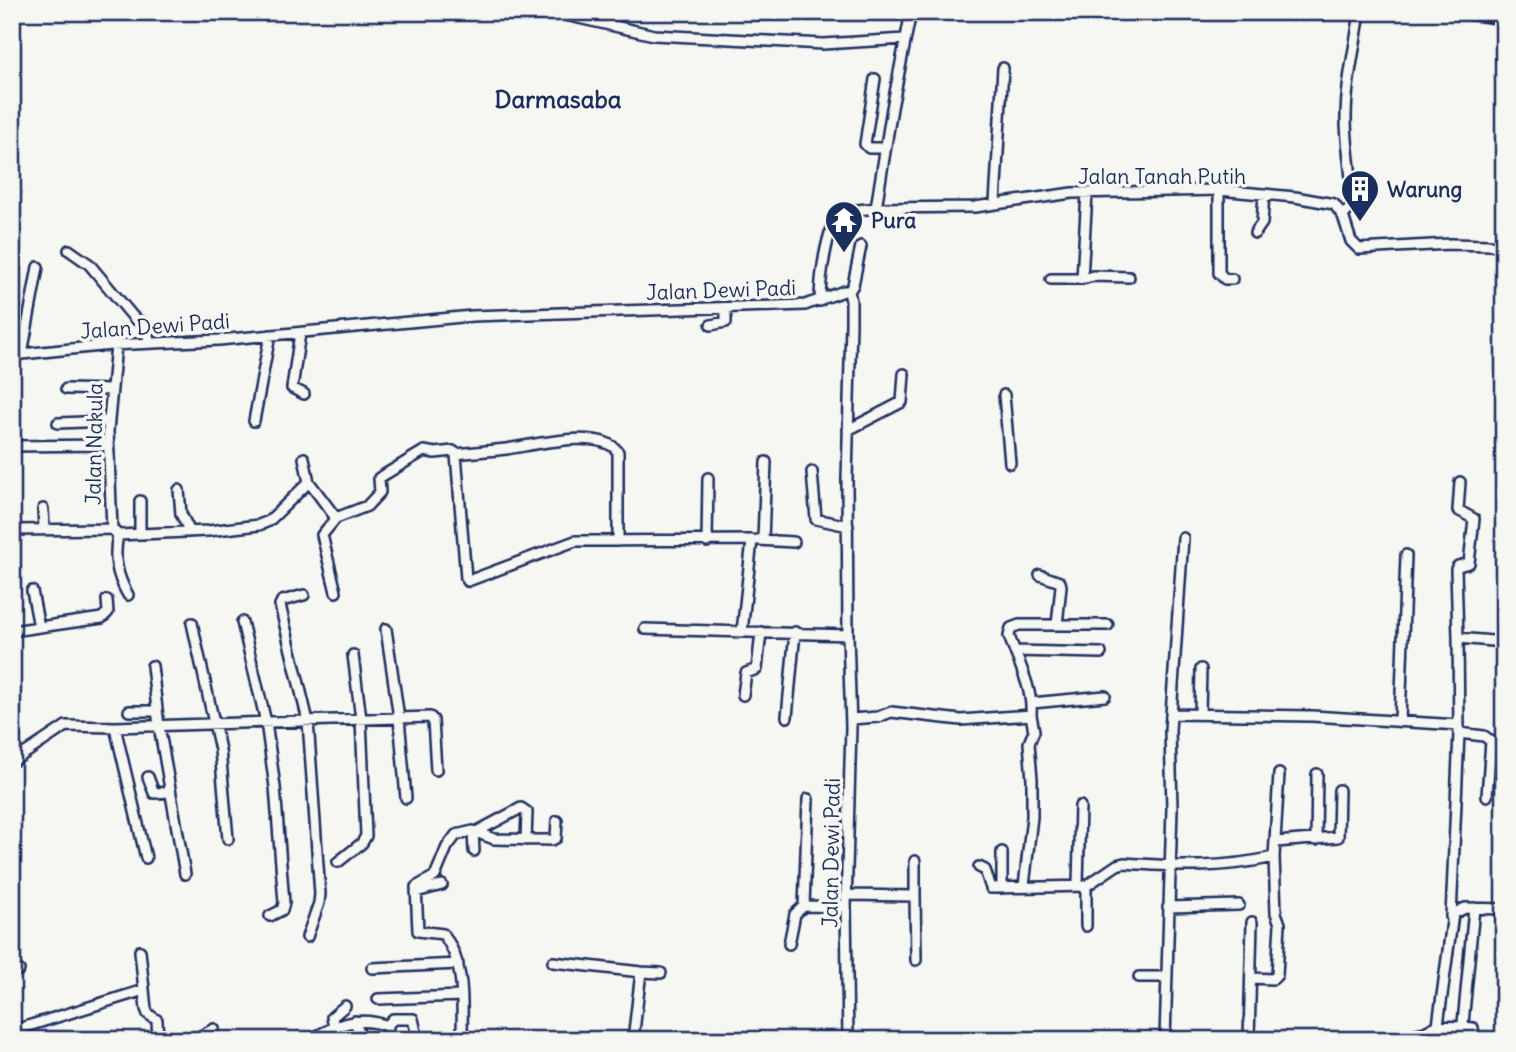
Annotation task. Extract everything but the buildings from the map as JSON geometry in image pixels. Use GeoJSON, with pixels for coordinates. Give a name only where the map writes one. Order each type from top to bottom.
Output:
{"type":"FeatureCollection","features":[{"type":"Feature","properties":{"kind":"street"},"geometry":{"type":"LineString","coordinates":[[552,12],[654,35],[823,44],[905,39]]}},
{"type":"Feature","properties":{"kind":"street"},"geometry":{"type":"LineString","coordinates":[[876,208],[911,12]]}},
{"type":"Feature","properties":{"kind":"street"},"geometry":{"type":"LineString","coordinates":[[1360,12],[1347,82],[1346,122],[1352,205],[1343,216],[1353,245],[1359,249],[1450,244],[1490,244],[1504,248]]}},
{"type":"Feature","properties":{"kind":"street"},"geometry":{"type":"LineString","coordinates":[[1453,12],[1504,19]]}},
{"type":"Feature","properties":{"kind":"street"},"geometry":{"type":"LineString","coordinates":[[995,203],[1003,68]]}},
{"type":"Feature","properties":{"kind":"street"},"geometry":{"type":"LineString","coordinates":[[875,79],[865,144],[869,148],[885,148]]}},
{"type":"Feature","properties":{"kind":"street"},"geometry":{"type":"LineString","coordinates":[[1219,190],[1219,273],[1232,279]]}},
{"type":"Feature","properties":{"kind":"street","name":"Jalan Tanah Putih"},"geometry":{"type":"LineString","coordinates":[[820,301],[826,253],[839,212],[876,208],[961,208],[1053,194],[1087,192],[1219,190],[1330,203],[1337,206],[1343,216]]}},
{"type":"Feature","properties":{"kind":"street"},"geometry":{"type":"LineString","coordinates":[[1082,279],[1087,192]]}},
{"type":"Feature","properties":{"kind":"street"},"geometry":{"type":"LineString","coordinates":[[1255,233],[1262,223],[1264,194]]}},
{"type":"Feature","properties":{"kind":"street"},"geometry":{"type":"LineString","coordinates":[[849,291],[853,285],[861,246]]}},
{"type":"Feature","properties":{"kind":"street"},"geometry":{"type":"LineString","coordinates":[[69,250],[89,264],[133,316],[147,326],[154,343]]}},
{"type":"Feature","properties":{"kind":"street"},"geometry":{"type":"LineString","coordinates":[[17,355],[38,267]]}},
{"type":"Feature","properties":{"kind":"street"},"geometry":{"type":"LineString","coordinates":[[1051,279],[1129,276]]}},
{"type":"Feature","properties":{"kind":"street","name":"Jalan Dewi Padi"},"geometry":{"type":"LineString","coordinates":[[17,355],[116,345],[300,333],[472,316],[805,305],[844,290],[849,291],[848,635],[851,723],[846,907],[848,1040]]}},
{"type":"Feature","properties":{"kind":"street"},"geometry":{"type":"LineString","coordinates":[[711,325],[726,322],[726,308]]}},
{"type":"Feature","properties":{"kind":"street"},"geometry":{"type":"LineString","coordinates":[[300,333],[292,388],[304,394]]}},
{"type":"Feature","properties":{"kind":"street"},"geometry":{"type":"LineString","coordinates":[[254,421],[270,335]]}},
{"type":"Feature","properties":{"kind":"street","name":"Jalan Nakula"},"geometry":{"type":"LineString","coordinates":[[12,530],[115,532],[108,421],[116,345]]}},
{"type":"Feature","properties":{"kind":"street"},"geometry":{"type":"LineString","coordinates":[[848,429],[902,402],[904,374]]}},
{"type":"Feature","properties":{"kind":"street"},"geometry":{"type":"LineString","coordinates":[[66,389],[112,390]]}},
{"type":"Feature","properties":{"kind":"street"},"geometry":{"type":"LineString","coordinates":[[1004,395],[1010,463]]}},
{"type":"Feature","properties":{"kind":"street"},"geometry":{"type":"LineString","coordinates":[[58,423],[108,421]]}},
{"type":"Feature","properties":{"kind":"street"},"geometry":{"type":"LineString","coordinates":[[335,592],[322,535],[336,518],[371,503],[380,492],[379,478],[424,451],[453,451],[456,454],[557,440],[586,440],[611,445],[618,452],[618,541]]}},
{"type":"Feature","properties":{"kind":"street"},"geometry":{"type":"LineString","coordinates":[[12,446],[108,445]]}},
{"type":"Feature","properties":{"kind":"street"},"geometry":{"type":"LineString","coordinates":[[456,454],[468,581],[575,541],[794,542]]}},
{"type":"Feature","properties":{"kind":"street"},"geometry":{"type":"LineString","coordinates":[[304,458],[312,484],[336,518]]}},
{"type":"Feature","properties":{"kind":"street"},"geometry":{"type":"LineString","coordinates":[[763,540],[766,462]]}},
{"type":"Feature","properties":{"kind":"street"},"geometry":{"type":"LineString","coordinates":[[812,472],[816,519],[848,526]]}},
{"type":"Feature","properties":{"kind":"street"},"geometry":{"type":"LineString","coordinates":[[707,542],[708,478]]}},
{"type":"Feature","properties":{"kind":"street"},"geometry":{"type":"LineString","coordinates":[[1437,1027],[1451,917],[1459,729],[1456,569],[1469,563],[1474,519],[1458,510],[1460,482]]}},
{"type":"Feature","properties":{"kind":"street"},"geometry":{"type":"LineString","coordinates":[[128,595],[120,581],[117,568],[115,532],[190,532],[264,523],[312,484]]}},
{"type":"Feature","properties":{"kind":"street"},"geometry":{"type":"LineString","coordinates":[[179,489],[181,514],[190,532]]}},
{"type":"Feature","properties":{"kind":"street"},"geometry":{"type":"LineString","coordinates":[[140,501],[140,534]]}},
{"type":"Feature","properties":{"kind":"street"},"geometry":{"type":"LineString","coordinates":[[43,509],[44,529]]}},
{"type":"Feature","properties":{"kind":"street"},"geometry":{"type":"LineString","coordinates":[[1164,1040],[1170,867],[1170,757],[1184,538]]}},
{"type":"Feature","properties":{"kind":"street"},"geometry":{"type":"LineString","coordinates":[[742,632],[752,540]]}},
{"type":"Feature","properties":{"kind":"street"},"geometry":{"type":"LineString","coordinates":[[1400,721],[1406,555]]}},
{"type":"Feature","properties":{"kind":"street"},"geometry":{"type":"LineString","coordinates":[[1040,575],[1060,582],[1057,625]]}},
{"type":"Feature","properties":{"kind":"street"},"geometry":{"type":"LineString","coordinates":[[32,591],[39,627]]}},
{"type":"Feature","properties":{"kind":"street"},"geometry":{"type":"LineString","coordinates":[[304,595],[282,601],[280,605],[309,721],[320,894],[317,912],[307,937]]}},
{"type":"Feature","properties":{"kind":"street"},"geometry":{"type":"LineString","coordinates":[[12,631],[102,618],[108,612],[107,600]]}},
{"type":"Feature","properties":{"kind":"street"},"geometry":{"type":"LineString","coordinates":[[242,622],[266,722],[275,787],[284,903],[282,910],[270,916]]}},
{"type":"Feature","properties":{"kind":"street"},"geometry":{"type":"LineString","coordinates":[[192,623],[219,750],[228,839]]}},
{"type":"Feature","properties":{"kind":"street"},"geometry":{"type":"LineString","coordinates":[[1024,886],[1029,851],[1032,779],[1029,743],[1034,731],[1032,703],[1009,636],[1012,627],[1108,625]]}},
{"type":"Feature","properties":{"kind":"street"},"geometry":{"type":"LineString","coordinates":[[386,629],[399,718],[406,798]]}},
{"type":"Feature","properties":{"kind":"street"},"geometry":{"type":"LineString","coordinates":[[645,629],[848,635]]}},
{"type":"Feature","properties":{"kind":"street"},"geometry":{"type":"LineString","coordinates":[[743,695],[746,673],[757,669],[761,632]]}},
{"type":"Feature","properties":{"kind":"street"},"geometry":{"type":"LineString","coordinates":[[787,717],[795,632]]}},
{"type":"Feature","properties":{"kind":"street"},"geometry":{"type":"LineString","coordinates":[[1458,638],[1504,642]]}},
{"type":"Feature","properties":{"kind":"street"},"geometry":{"type":"LineString","coordinates":[[1015,652],[1101,653]]}},
{"type":"Feature","properties":{"kind":"street"},"geometry":{"type":"LineString","coordinates":[[338,862],[362,844],[366,836],[361,719],[353,655]]}},
{"type":"Feature","properties":{"kind":"street"},"geometry":{"type":"LineString","coordinates":[[152,666],[159,726],[185,874]]}},
{"type":"Feature","properties":{"kind":"street"},"geometry":{"type":"LineString","coordinates":[[1200,714],[1201,669]]}},
{"type":"Feature","properties":{"kind":"street"},"geometry":{"type":"LineString","coordinates":[[1032,703],[1105,696]]}},
{"type":"Feature","properties":{"kind":"street"},"geometry":{"type":"LineString","coordinates":[[130,711],[157,711]]}},
{"type":"Feature","properties":{"kind":"street"},"geometry":{"type":"LineString","coordinates":[[851,723],[891,712],[961,720],[1031,715]]}},
{"type":"Feature","properties":{"kind":"street"},"geometry":{"type":"LineString","coordinates":[[1173,714],[1312,716],[1400,721],[1459,729],[1489,737],[1491,748],[1487,796]]}},
{"type":"Feature","properties":{"kind":"street"},"geometry":{"type":"LineString","coordinates":[[12,762],[66,726],[214,725],[432,718],[436,770]]}},
{"type":"Feature","properties":{"kind":"street"},"geometry":{"type":"LineString","coordinates":[[115,727],[146,858]]}},
{"type":"Feature","properties":{"kind":"street"},"geometry":{"type":"LineString","coordinates":[[1491,748],[1504,749]]}},
{"type":"Feature","properties":{"kind":"street"},"geometry":{"type":"LineString","coordinates":[[1251,978],[1273,979],[1277,975],[1280,924],[1276,913],[1274,857],[1279,774]]}},
{"type":"Feature","properties":{"kind":"street"},"geometry":{"type":"LineString","coordinates":[[1316,840],[1317,774]]}},
{"type":"Feature","properties":{"kind":"street"},"geometry":{"type":"LineString","coordinates":[[148,777],[154,793],[170,792]]}},
{"type":"Feature","properties":{"kind":"street"},"geometry":{"type":"LineString","coordinates":[[1276,842],[1335,839],[1339,836],[1339,790]]}},
{"type":"Feature","properties":{"kind":"street"},"geometry":{"type":"LineString","coordinates":[[804,906],[808,799]]}},
{"type":"Feature","properties":{"kind":"street"},"geometry":{"type":"LineString","coordinates":[[1080,806],[1086,926]]}},
{"type":"Feature","properties":{"kind":"street"},"geometry":{"type":"LineString","coordinates":[[462,1040],[462,996],[458,964],[443,934],[418,931],[416,887],[435,876],[451,839],[463,832],[476,831],[522,808],[527,812],[526,840]]}},
{"type":"Feature","properties":{"kind":"street"},"geometry":{"type":"LineString","coordinates":[[476,831],[494,839],[555,839],[557,821]]}},
{"type":"Feature","properties":{"kind":"street"},"geometry":{"type":"LineString","coordinates":[[474,851],[476,831]]}},
{"type":"Feature","properties":{"kind":"street"},"geometry":{"type":"LineString","coordinates":[[1002,852],[1002,888]]}},
{"type":"Feature","properties":{"kind":"street"},"geometry":{"type":"LineString","coordinates":[[979,867],[985,870],[989,887],[1082,886],[1117,865],[1229,866],[1274,857]]}},
{"type":"Feature","properties":{"kind":"street"},"geometry":{"type":"LineString","coordinates":[[915,861],[916,960]]}},
{"type":"Feature","properties":{"kind":"street"},"geometry":{"type":"LineString","coordinates":[[416,892],[442,885]]}},
{"type":"Feature","properties":{"kind":"street"},"geometry":{"type":"LineString","coordinates":[[847,895],[915,895]]}},
{"type":"Feature","properties":{"kind":"street"},"geometry":{"type":"LineString","coordinates":[[1168,907],[1239,905]]}},
{"type":"Feature","properties":{"kind":"street"},"geometry":{"type":"LineString","coordinates":[[789,944],[795,914],[804,906],[846,907]]}},
{"type":"Feature","properties":{"kind":"street"},"geometry":{"type":"LineString","coordinates":[[1460,1040],[1474,908]]}},
{"type":"Feature","properties":{"kind":"street"},"geometry":{"type":"LineString","coordinates":[[1451,917],[1460,909],[1504,909]]}},
{"type":"Feature","properties":{"kind":"street"},"geometry":{"type":"LineString","coordinates":[[1249,1040],[1252,922]]}},
{"type":"Feature","properties":{"kind":"street"},"geometry":{"type":"LineString","coordinates":[[140,951],[147,1012],[157,1020],[158,1040]]}},
{"type":"Feature","properties":{"kind":"street"},"geometry":{"type":"LineString","coordinates":[[553,962],[661,973]]}},
{"type":"Feature","properties":{"kind":"street"},"geometry":{"type":"LineString","coordinates":[[372,968],[458,964]]}},
{"type":"Feature","properties":{"kind":"street"},"geometry":{"type":"LineString","coordinates":[[633,1040],[640,972]]}},
{"type":"Feature","properties":{"kind":"street"},"geometry":{"type":"LineString","coordinates":[[1139,977],[1165,978]]}},
{"type":"Feature","properties":{"kind":"street"},"geometry":{"type":"LineString","coordinates":[[12,1031],[144,990]]}},
{"type":"Feature","properties":{"kind":"street"},"geometry":{"type":"LineString","coordinates":[[378,999],[462,996]]}},
{"type":"Feature","properties":{"kind":"street"},"geometry":{"type":"LineString","coordinates":[[336,1040],[331,1017],[345,1006]]}},
{"type":"Feature","properties":{"kind":"street"},"geometry":{"type":"LineString","coordinates":[[387,1026],[393,1019],[413,1019],[418,1040]]}},
{"type":"Feature","properties":{"kind":"street"},"geometry":{"type":"LineString","coordinates":[[355,1021],[361,1040]]}},
{"type":"Feature","properties":{"kind":"street"},"geometry":{"type":"LineString","coordinates":[[310,1040],[332,1027],[355,1021],[387,1026]]}},
{"type":"Feature","properties":{"kind":"street"},"geometry":{"type":"LineString","coordinates":[[387,1026],[390,1040]]}},
{"type":"Feature","properties":{"kind":"street"},"geometry":{"type":"LineString","coordinates":[[1387,1040],[1421,1036],[1437,1027],[1462,1027],[1474,1028],[1475,1040]]}},
{"type":"Feature","properties":{"kind":"street"},"geometry":{"type":"LineString","coordinates":[[193,1040],[214,1029]]}},
{"type":"Feature","properties":{"kind":"place","name":"Warung"},"geometry":{"type":"Point","coordinates":[1360,223]}},
{"type":"Feature","properties":{"kind":"place","name":"Pura"},"geometry":{"type":"Point","coordinates":[844,254]}},
{"type":"Feature","properties":{"kind":"district","name":"Darmasaba"},"geometry":{"type":"Point","coordinates":[558,99]}}]}
